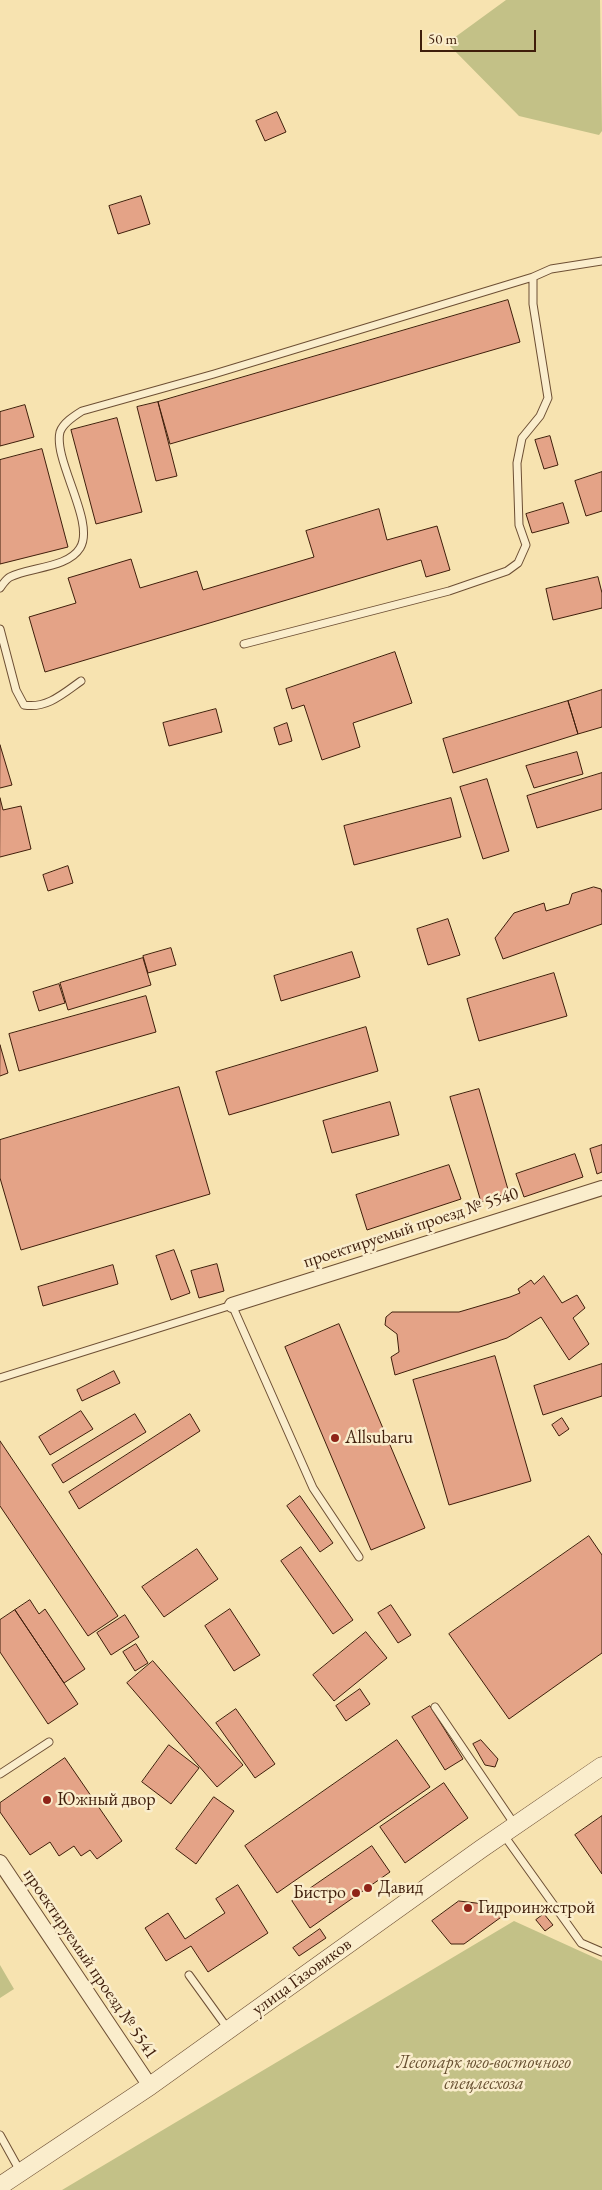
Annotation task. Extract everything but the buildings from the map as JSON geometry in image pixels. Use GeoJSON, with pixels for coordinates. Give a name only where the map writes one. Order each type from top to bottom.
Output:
{"type":"FeatureCollection","features":[{"type":"Feature","properties":{"kind":"street","name":"проектируемый проезд № 5540"},"geometry":{"type":"LineString","coordinates":[[232,1305],[602,1188]]}},
{"type":"Feature","properties":{"kind":"street","name":"улица Газовиков"},"geometry":{"type":"LineString","coordinates":[[0,2186],[150,2086],[509,1830],[602,1766]]}},
{"type":"Feature","properties":{"kind":"street","name":"проектируемый проезд № 5541"},"geometry":{"type":"LineString","coordinates":[[0,1862],[150,2086]]}},
{"type":"Feature","properties":{"kind":"lane"},"geometry":{"type":"LineString","coordinates":[[0,588],[9,577],[73,558],[82,547],[84,528],[61,449],[60,433],[66,422],[82,410],[214,374],[533,277],[551,269],[602,261]]}},
{"type":"Feature","properties":{"kind":"lane"},"geometry":{"type":"LineString","coordinates":[[244,644],[448,591],[506,571],[518,563],[526,545],[519,525],[517,463],[522,438],[540,416],[548,398],[533,304],[533,277]]}},
{"type":"Feature","properties":{"kind":"lane"},"geometry":{"type":"LineString","coordinates":[[0,629],[16,690],[24,705],[35,707],[55,700],[81,681]]}},
{"type":"Feature","properties":{"kind":"lane"},"geometry":{"type":"LineString","coordinates":[[0,1378],[232,1305],[313,1488],[359,1557]]}},
{"type":"Feature","properties":{"kind":"lane"},"geometry":{"type":"LineString","coordinates":[[435,1707],[509,1830],[581,1943],[602,1952]]}},
{"type":"Feature","properties":{"kind":"lane"},"geometry":{"type":"LineString","coordinates":[[0,1774],[49,1742]]}},
{"type":"Feature","properties":{"kind":"lane"},"geometry":{"type":"LineString","coordinates":[[189,1975],[228,2030]]}},
{"type":"Feature","properties":{"kind":"lane"},"geometry":{"type":"LineString","coordinates":[[0,2135],[20,2172]]}},
{"type":"Feature","properties":{"kind":"green space"},"geometry":{"type":"Polygon","coordinates":[[[506,0],[600,0],[602,131],[599,135],[519,116],[447,43],[506,0]]]}},
{"type":"Feature","properties":{"kind":"green space","name":"Лесопарк юго-восточного спецлесхоза"},"geometry":{"type":"Polygon","coordinates":[[[514,1921],[602,1961],[602,2190],[62,2190],[514,1921]]]}},
{"type":"Feature","properties":{"kind":"green space"},"geometry":{"type":"Polygon","coordinates":[[[0,1965],[14,1989],[0,1998],[0,1965]]]}},
{"type":"Feature","properties":{"kind":"place","name":"Allsubaru"},"geometry":{"type":"Point","coordinates":[335,1438]}},
{"type":"Feature","properties":{"kind":"place","name":"Южный двор"},"geometry":{"type":"Point","coordinates":[47,1800]}},
{"type":"Feature","properties":{"kind":"place","name":"Давид"},"geometry":{"type":"Point","coordinates":[368,1888]}},
{"type":"Feature","properties":{"kind":"place","name":"Бистро"},"geometry":{"type":"Point","coordinates":[356,1893]}},
{"type":"Feature","properties":{"kind":"place","name":"Гидроинжстрой"},"geometry":{"type":"Point","coordinates":[468,1908]}}]}
